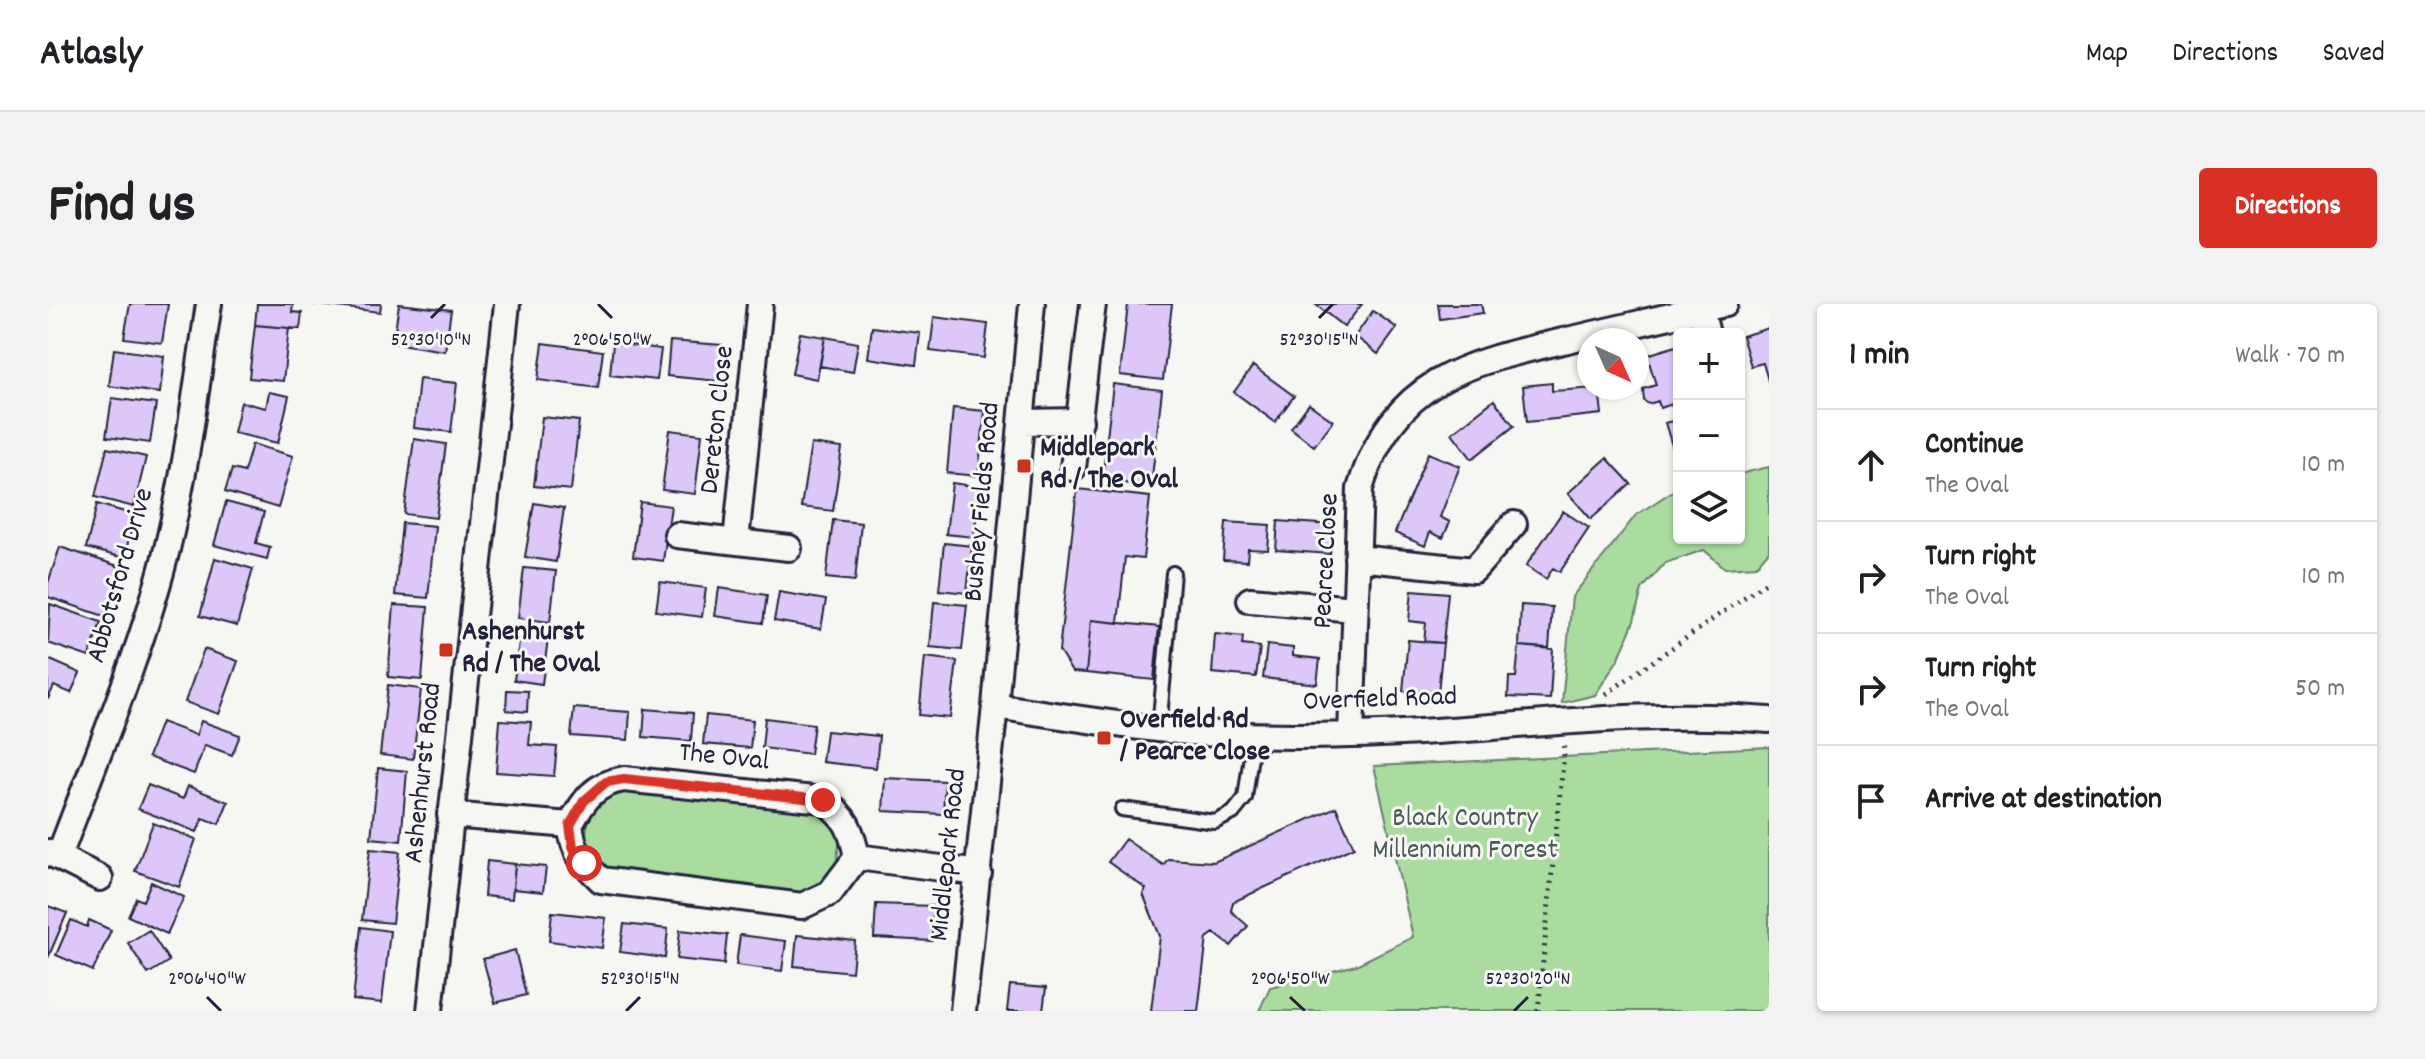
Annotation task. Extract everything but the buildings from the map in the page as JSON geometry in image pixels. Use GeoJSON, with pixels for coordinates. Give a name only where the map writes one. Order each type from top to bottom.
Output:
{"type":"FeatureCollection","features":[{"type":"Feature","properties":{"kind":"street","name":"Abbotsford Drive"},"geometry":{"type":"LineString","coordinates":[[100,878],[53,854],[128,673],[165,557],[186,451],[209,304]]}},
{"type":"Feature","properties":{"kind":"street","name":"Ashenhurst Road"},"geometry":{"type":"LineString","coordinates":[[430,1011],[507,304]]}},
{"type":"Feature","properties":{"kind":"street","name":"Dereton Close"},"geometry":{"type":"LineString","coordinates":[[736,541],[760,304]]}},
{"type":"Feature","properties":{"kind":"street","name":"Bushey Fields Road"},"geometry":{"type":"LineString","coordinates":[[995,706],[1032,304]]}},
{"type":"Feature","properties":{"kind":"street"},"geometry":{"type":"LineString","coordinates":[[1073,468],[1093,304]]}},
{"type":"Feature","properties":{"kind":"street"},"geometry":{"type":"LineString","coordinates":[[1708,328],[1713,306]]}},
{"type":"Feature","properties":{"kind":"street","name":"Pearce Close"},"geometry":{"type":"LineString","coordinates":[[1351,735],[1360,489],[1369,459],[1390,422],[1445,377],[1483,360],[1713,306]]}},
{"type":"Feature","properties":{"kind":"street"},"geometry":{"type":"LineString","coordinates":[[1022,422],[1080,421]]}},
{"type":"Feature","properties":{"kind":"street"},"geometry":{"type":"LineString","coordinates":[[1357,558],[1474,570],[1514,524]]}},
{"type":"Feature","properties":{"kind":"street"},"geometry":{"type":"LineString","coordinates":[[677,535],[789,548]]}},
{"type":"Feature","properties":{"kind":"street"},"geometry":{"type":"LineString","coordinates":[[1250,600],[1355,609]]}},
{"type":"Feature","properties":{"kind":"street","name":"Overfield Road"},"geometry":{"type":"LineString","coordinates":[[995,706],[1159,729],[1254,734],[1351,735],[1567,721],[1722,716],[1769,720]]}},
{"type":"Feature","properties":{"kind":"street","name":"Middlepark Road"},"geometry":{"type":"LineString","coordinates":[[963,1011],[995,706]]}},
{"type":"Feature","properties":{"kind":"street","name":"The Oval"},"geometry":{"type":"LineString","coordinates":[[570,825],[584,801],[606,782],[624,779],[823,800],[843,815],[853,835],[857,857]]}},
{"type":"Feature","properties":{"kind":"street"},"geometry":{"type":"LineString","coordinates":[[450,815],[570,825],[573,847],[601,880],[802,906],[830,893],[857,857],[979,873]]}},
{"type":"Feature","properties":{"kind":"lane"},"geometry":{"type":"LineString","coordinates":[[1159,729],[1173,573]]}},
{"type":"Feature","properties":{"kind":"lane"},"geometry":{"type":"LineString","coordinates":[[1122,809],[1215,822],[1233,813],[1245,798],[1254,734]]}},
{"type":"Feature","properties":{"kind":"path"},"geometry":{"type":"LineString","coordinates":[[1605,694],[1769,580]]}},
{"type":"Feature","properties":{"kind":"path"},"geometry":{"type":"LineString","coordinates":[[1538,1011],[1567,721]]}},
{"type":"Feature","properties":{"kind":"green space"},"geometry":{"type":"Polygon","coordinates":[[[1769,467],[1769,551],[1756,566],[1725,568],[1704,550],[1665,563],[1642,589],[1634,621],[1619,658],[1595,695],[1562,703],[1572,597],[1636,515],[1673,491],[1673,544],[1745,544],[1745,473],[1769,467]]]}},
{"type":"Feature","properties":{"kind":"green space","name":"Black Country Millennium Forest"},"geometry":{"type":"Polygon","coordinates":[[[1769,747],[1769,1011],[1259,1011],[1270,987],[1356,965],[1413,937],[1374,766],[1769,747]]]}},
{"type":"Feature","properties":{"kind":"green space"},"geometry":{"type":"Polygon","coordinates":[[[625,792],[817,809],[837,827],[840,837],[836,867],[814,890],[796,894],[604,871],[588,847],[588,825],[602,803],[625,792]]]}},
{"type":"Feature","properties":{"kind":"place","name":"Middlepark Rd / The Oval"},"geometry":{"type":"Point","coordinates":[1024,466]}},
{"type":"Feature","properties":{"kind":"place","name":"Ashenhurst Rd / The Oval"},"geometry":{"type":"Point","coordinates":[446,650]}},
{"type":"Feature","properties":{"kind":"place","name":"Overfield Rd / Pearce Close"},"geometry":{"type":"Point","coordinates":[1104,738]}},
{"type":"Feature","properties":{"kind":"route"},"geometry":{"type":"LineString","coordinates":[[584,863],[573,847],[570,825],[584,801],[606,782],[624,779],[823,800]]}}]}
